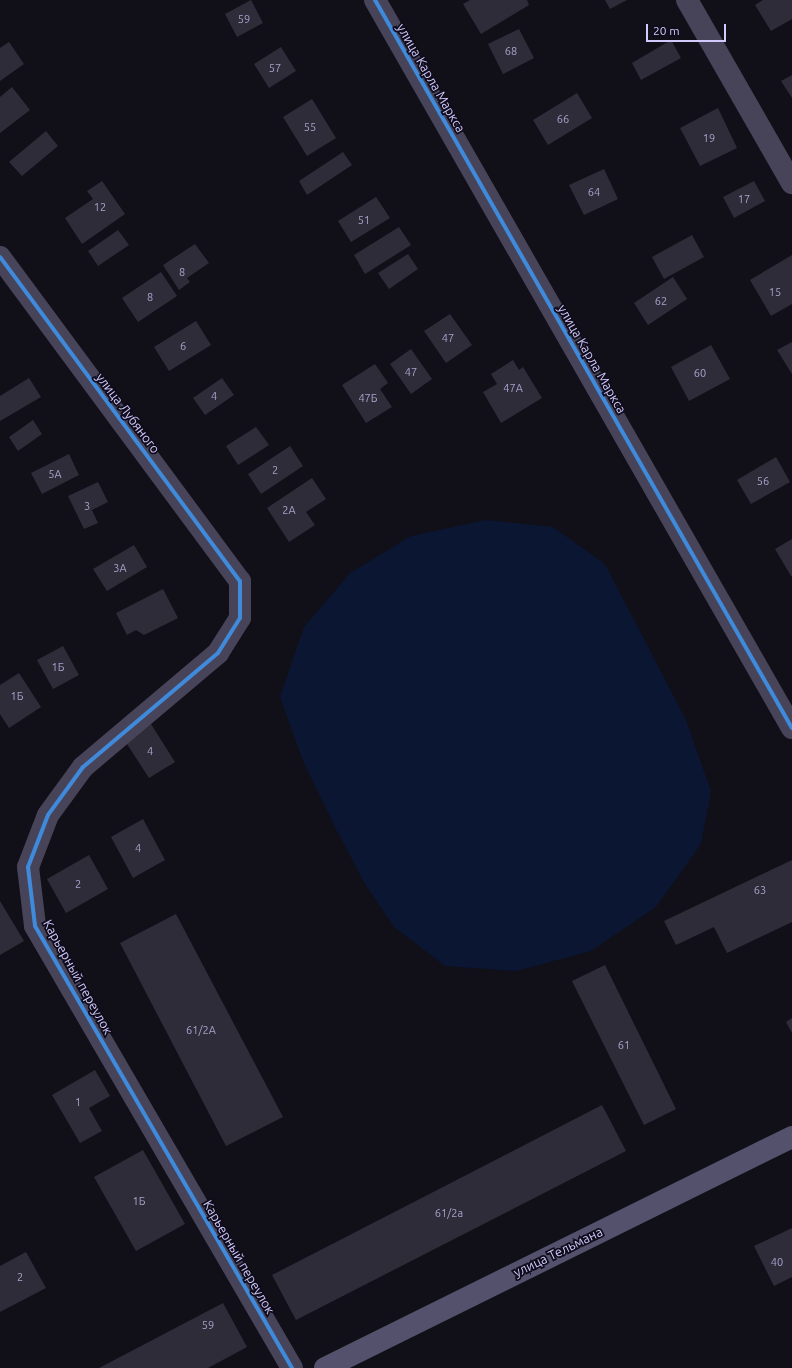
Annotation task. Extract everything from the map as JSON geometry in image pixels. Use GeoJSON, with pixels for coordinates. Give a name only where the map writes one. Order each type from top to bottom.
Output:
{"type":"FeatureCollection","features":[{"type":"Feature","properties":{"kind":"street","name":"улица Карла Маркса"},"geometry":{"type":"LineString","coordinates":[[376,0],[792,728]]}},
{"type":"Feature","properties":{"kind":"street"},"geometry":{"type":"LineString","coordinates":[[687,0],[792,183]]}},
{"type":"Feature","properties":{"kind":"street","name":"улица Лубяного"},"geometry":{"type":"LineString","coordinates":[[0,257],[240,581]]}},
{"type":"Feature","properties":{"kind":"street","name":"Карьерный переулок"},"geometry":{"type":"LineString","coordinates":[[240,581],[240,618],[218,653],[83,767],[48,815],[28,867],[35,926],[292,1368]]}},
{"type":"Feature","properties":{"kind":"street","name":"улица Тельмана"},"geometry":{"type":"LineString","coordinates":[[325,1368],[792,1137]]}},
{"type":"Feature","properties":{"kind":"water"},"geometry":{"type":"Polygon","coordinates":[[[486,520],[553,527],[605,564],[686,720],[711,791],[701,844],[656,907],[591,951],[516,971],[445,966],[394,927],[365,884],[336,829],[303,761],[280,697],[304,627],[350,573],[411,536],[486,520]]]}},
{"type":"Feature","properties":{"kind":"building"},"geometry":{"type":"Polygon","coordinates":[[[251,0],[263,23],[237,37],[225,14],[251,0]]]}},
{"type":"Feature","properties":{"kind":"building"},"geometry":{"type":"Polygon","coordinates":[[[470,0],[527,0],[529,5],[481,34],[463,4],[470,0]]]}},
{"type":"Feature","properties":{"kind":"building"},"geometry":{"type":"Polygon","coordinates":[[[605,0],[627,0],[610,9],[605,0]]]}},
{"type":"Feature","properties":{"kind":"building"},"geometry":{"type":"Polygon","coordinates":[[[763,0],[792,0],[792,19],[771,31],[755,5],[763,0]]]}},
{"type":"Feature","properties":{"kind":"building"},"geometry":{"type":"Polygon","coordinates":[[[519,29],[534,58],[503,74],[488,44],[519,29]]]}},
{"type":"Feature","properties":{"kind":"building"},"geometry":{"type":"Polygon","coordinates":[[[671,40],[681,58],[641,80],[632,63],[671,40]]]}},
{"type":"Feature","properties":{"kind":"building"},"geometry":{"type":"Polygon","coordinates":[[[9,42],[24,64],[0,81],[0,48],[9,42]]]}},
{"type":"Feature","properties":{"kind":"building"},"geometry":{"type":"Polygon","coordinates":[[[281,47],[296,71],[269,88],[254,64],[281,47]]]}},
{"type":"Feature","properties":{"kind":"building"},"geometry":{"type":"Polygon","coordinates":[[[792,75],[792,98],[781,81],[792,75]]]}},
{"type":"Feature","properties":{"kind":"building"},"geometry":{"type":"Polygon","coordinates":[[[12,87],[30,110],[0,133],[0,97],[12,87]]]}},
{"type":"Feature","properties":{"kind":"building"},"geometry":{"type":"Polygon","coordinates":[[[577,93],[592,118],[548,145],[533,120],[577,93]]]}},
{"type":"Feature","properties":{"kind":"building"},"geometry":{"type":"Polygon","coordinates":[[[312,99],[336,138],[307,156],[283,117],[312,99]]]}},
{"type":"Feature","properties":{"kind":"building"},"geometry":{"type":"Polygon","coordinates":[[[718,108],[737,148],[700,166],[680,128],[718,108]]]}},
{"type":"Feature","properties":{"kind":"building"},"geometry":{"type":"Polygon","coordinates":[[[46,131],[58,146],[22,176],[9,162],[46,131]]]}},
{"type":"Feature","properties":{"kind":"building"},"geometry":{"type":"Polygon","coordinates":[[[343,152],[352,165],[307,195],[299,181],[343,152]]]}},
{"type":"Feature","properties":{"kind":"building"},"geometry":{"type":"Polygon","coordinates":[[[604,169],[618,199],[584,215],[569,185],[604,169]]]}},
{"type":"Feature","properties":{"kind":"building"},"geometry":{"type":"Polygon","coordinates":[[[102,181],[125,214],[82,244],[65,218],[93,199],[87,191],[102,181]]]}},
{"type":"Feature","properties":{"kind":"building"},"geometry":{"type":"Polygon","coordinates":[[[754,181],[765,201],[734,218],[723,197],[754,181]]]}},
{"type":"Feature","properties":{"kind":"building"},"geometry":{"type":"Polygon","coordinates":[[[376,197],[390,218],[351,242],[338,221],[376,197]]]}},
{"type":"Feature","properties":{"kind":"building"},"geometry":{"type":"Polygon","coordinates":[[[399,227],[411,245],[365,274],[354,255],[399,227]]]}},
{"type":"Feature","properties":{"kind":"building"},"geometry":{"type":"Polygon","coordinates":[[[118,230],[129,245],[98,266],[88,251],[118,230]]]}},
{"type":"Feature","properties":{"kind":"building"},"geometry":{"type":"Polygon","coordinates":[[[692,235],[704,257],[664,279],[652,257],[692,235]]]}},
{"type":"Feature","properties":{"kind":"building"},"geometry":{"type":"Polygon","coordinates":[[[195,244],[209,263],[187,278],[190,282],[179,290],[163,265],[195,244]]]}},
{"type":"Feature","properties":{"kind":"building"},"geometry":{"type":"Polygon","coordinates":[[[408,254],[418,269],[389,289],[378,273],[408,254]]]}},
{"type":"Feature","properties":{"kind":"building"},"geometry":{"type":"Polygon","coordinates":[[[792,255],[792,304],[771,316],[750,280],[792,255]]]}},
{"type":"Feature","properties":{"kind":"building"},"geometry":{"type":"Polygon","coordinates":[[[161,272],[177,296],[138,322],[122,298],[161,272]]]}},
{"type":"Feature","properties":{"kind":"building"},"geometry":{"type":"Polygon","coordinates":[[[673,277],[687,299],[648,325],[634,303],[673,277]]]}},
{"type":"Feature","properties":{"kind":"building"},"geometry":{"type":"Polygon","coordinates":[[[450,314],[472,345],[446,363],[424,331],[450,314]]]}},
{"type":"Feature","properties":{"kind":"building"},"geometry":{"type":"Polygon","coordinates":[[[196,321],[211,345],[169,371],[154,347],[196,321]]]}},
{"type":"Feature","properties":{"kind":"building"},"geometry":{"type":"Polygon","coordinates":[[[792,342],[792,374],[777,350],[792,342]]]}},
{"type":"Feature","properties":{"kind":"building"},"geometry":{"type":"Polygon","coordinates":[[[711,345],[730,379],[689,401],[671,367],[711,345]]]}},
{"type":"Feature","properties":{"kind":"building"},"geometry":{"type":"Polygon","coordinates":[[[411,349],[432,379],[411,394],[390,364],[411,349]]]}},
{"type":"Feature","properties":{"kind":"building"},"geometry":{"type":"Polygon","coordinates":[[[513,360],[519,370],[523,367],[542,398],[501,423],[483,392],[497,384],[491,374],[513,360]]]}},
{"type":"Feature","properties":{"kind":"building"},"geometry":{"type":"Polygon","coordinates":[[[375,364],[388,383],[380,389],[392,407],[366,423],[342,385],[375,364]]]}},
{"type":"Feature","properties":{"kind":"building"},"geometry":{"type":"Polygon","coordinates":[[[29,378],[41,397],[0,421],[0,396],[29,378]]]}},
{"type":"Feature","properties":{"kind":"building"},"geometry":{"type":"Polygon","coordinates":[[[222,378],[234,395],[205,415],[193,398],[222,378]]]}},
{"type":"Feature","properties":{"kind":"building"},"geometry":{"type":"Polygon","coordinates":[[[33,420],[42,434],[18,451],[9,437],[33,420]]]}},
{"type":"Feature","properties":{"kind":"building"},"geometry":{"type":"Polygon","coordinates":[[[256,427],[269,445],[238,465],[226,446],[256,427]]]}},
{"type":"Feature","properties":{"kind":"building"},"geometry":{"type":"Polygon","coordinates":[[[290,446],[303,466],[261,494],[248,474],[290,446]]]}},
{"type":"Feature","properties":{"kind":"building"},"geometry":{"type":"Polygon","coordinates":[[[69,454],[79,475],[42,494],[31,473],[69,454]]]}},
{"type":"Feature","properties":{"kind":"building"},"geometry":{"type":"Polygon","coordinates":[[[776,457],[790,482],[751,504],[737,480],[776,457]]]}},
{"type":"Feature","properties":{"kind":"building"},"geometry":{"type":"Polygon","coordinates":[[[312,478],[326,499],[306,512],[315,525],[289,542],[267,508],[312,478]]]}},
{"type":"Feature","properties":{"kind":"building"},"geometry":{"type":"Polygon","coordinates":[[[98,482],[108,502],[92,510],[98,523],[84,529],[68,496],[98,482]]]}},
{"type":"Feature","properties":{"kind":"building"},"geometry":{"type":"Polygon","coordinates":[[[792,539],[792,576],[791,576],[775,549],[792,539]]]}},
{"type":"Feature","properties":{"kind":"building"},"geometry":{"type":"Polygon","coordinates":[[[134,545],[147,567],[107,591],[93,569],[134,545]]]}},
{"type":"Feature","properties":{"kind":"building"},"geometry":{"type":"Polygon","coordinates":[[[163,589],[178,618],[144,635],[136,630],[127,635],[116,613],[163,589]]]}},
{"type":"Feature","properties":{"kind":"building"},"geometry":{"type":"Polygon","coordinates":[[[63,646],[79,675],[53,689],[37,660],[63,646]]]}},
{"type":"Feature","properties":{"kind":"building"},"geometry":{"type":"Polygon","coordinates":[[[19,673],[41,707],[9,728],[0,714],[0,685],[19,673]]]}},
{"type":"Feature","properties":{"kind":"building"},"geometry":{"type":"Polygon","coordinates":[[[151,724],[175,762],[149,778],[125,741],[151,724]]]}},
{"type":"Feature","properties":{"kind":"building"},"geometry":{"type":"Polygon","coordinates":[[[143,819],[165,860],[133,878],[111,837],[143,819]]]}},
{"type":"Feature","properties":{"kind":"building"},"geometry":{"type":"Polygon","coordinates":[[[89,855],[108,889],[66,913],[47,879],[89,855]]]}},
{"type":"Feature","properties":{"kind":"building"},"geometry":{"type":"Polygon","coordinates":[[[792,860],[792,922],[727,953],[714,927],[676,945],[664,921],[792,860]]]}},
{"type":"Feature","properties":{"kind":"building"},"geometry":{"type":"Polygon","coordinates":[[[0,901],[24,941],[0,955],[0,901]]]}},
{"type":"Feature","properties":{"kind":"building"},"geometry":{"type":"Polygon","coordinates":[[[176,914],[283,1117],[226,1146],[120,943],[176,914]]]}},
{"type":"Feature","properties":{"kind":"building"},"geometry":{"type":"Polygon","coordinates":[[[605,965],[676,1109],[644,1125],[572,981],[605,965]]]}},
{"type":"Feature","properties":{"kind":"building"},"geometry":{"type":"Polygon","coordinates":[[[792,1018],[792,1033],[786,1022],[792,1018]]]}},
{"type":"Feature","properties":{"kind":"building"},"geometry":{"type":"Polygon","coordinates":[[[95,1070],[110,1096],[89,1108],[102,1131],[80,1143],[52,1095],[95,1070]]]}},
{"type":"Feature","properties":{"kind":"building"},"geometry":{"type":"Polygon","coordinates":[[[602,1105],[626,1151],[296,1320],[272,1275],[602,1105]]]}},
{"type":"Feature","properties":{"kind":"building"},"geometry":{"type":"Polygon","coordinates":[[[143,1150],[185,1224],[136,1251],[94,1177],[143,1150]]]}},
{"type":"Feature","properties":{"kind":"building"},"geometry":{"type":"Polygon","coordinates":[[[792,1228],[792,1277],[774,1286],[754,1246],[792,1228]]]}},
{"type":"Feature","properties":{"kind":"building"},"geometry":{"type":"Polygon","coordinates":[[[26,1252],[46,1288],[0,1312],[0,1266],[26,1252]]]}},
{"type":"Feature","properties":{"kind":"building"},"geometry":{"type":"Polygon","coordinates":[[[223,1303],[247,1347],[208,1368],[99,1368],[223,1303]]]}},
{"type":"Feature","properties":{"kind":"cycle path"},"geometry":{"type":"LineString","coordinates":[[375,0],[792,728]]}},
{"type":"Feature","properties":{"kind":"cycle path"},"geometry":{"type":"LineString","coordinates":[[0,257],[240,581],[240,618],[218,653],[83,767],[48,815],[28,867],[35,926],[292,1368]]}}]}
